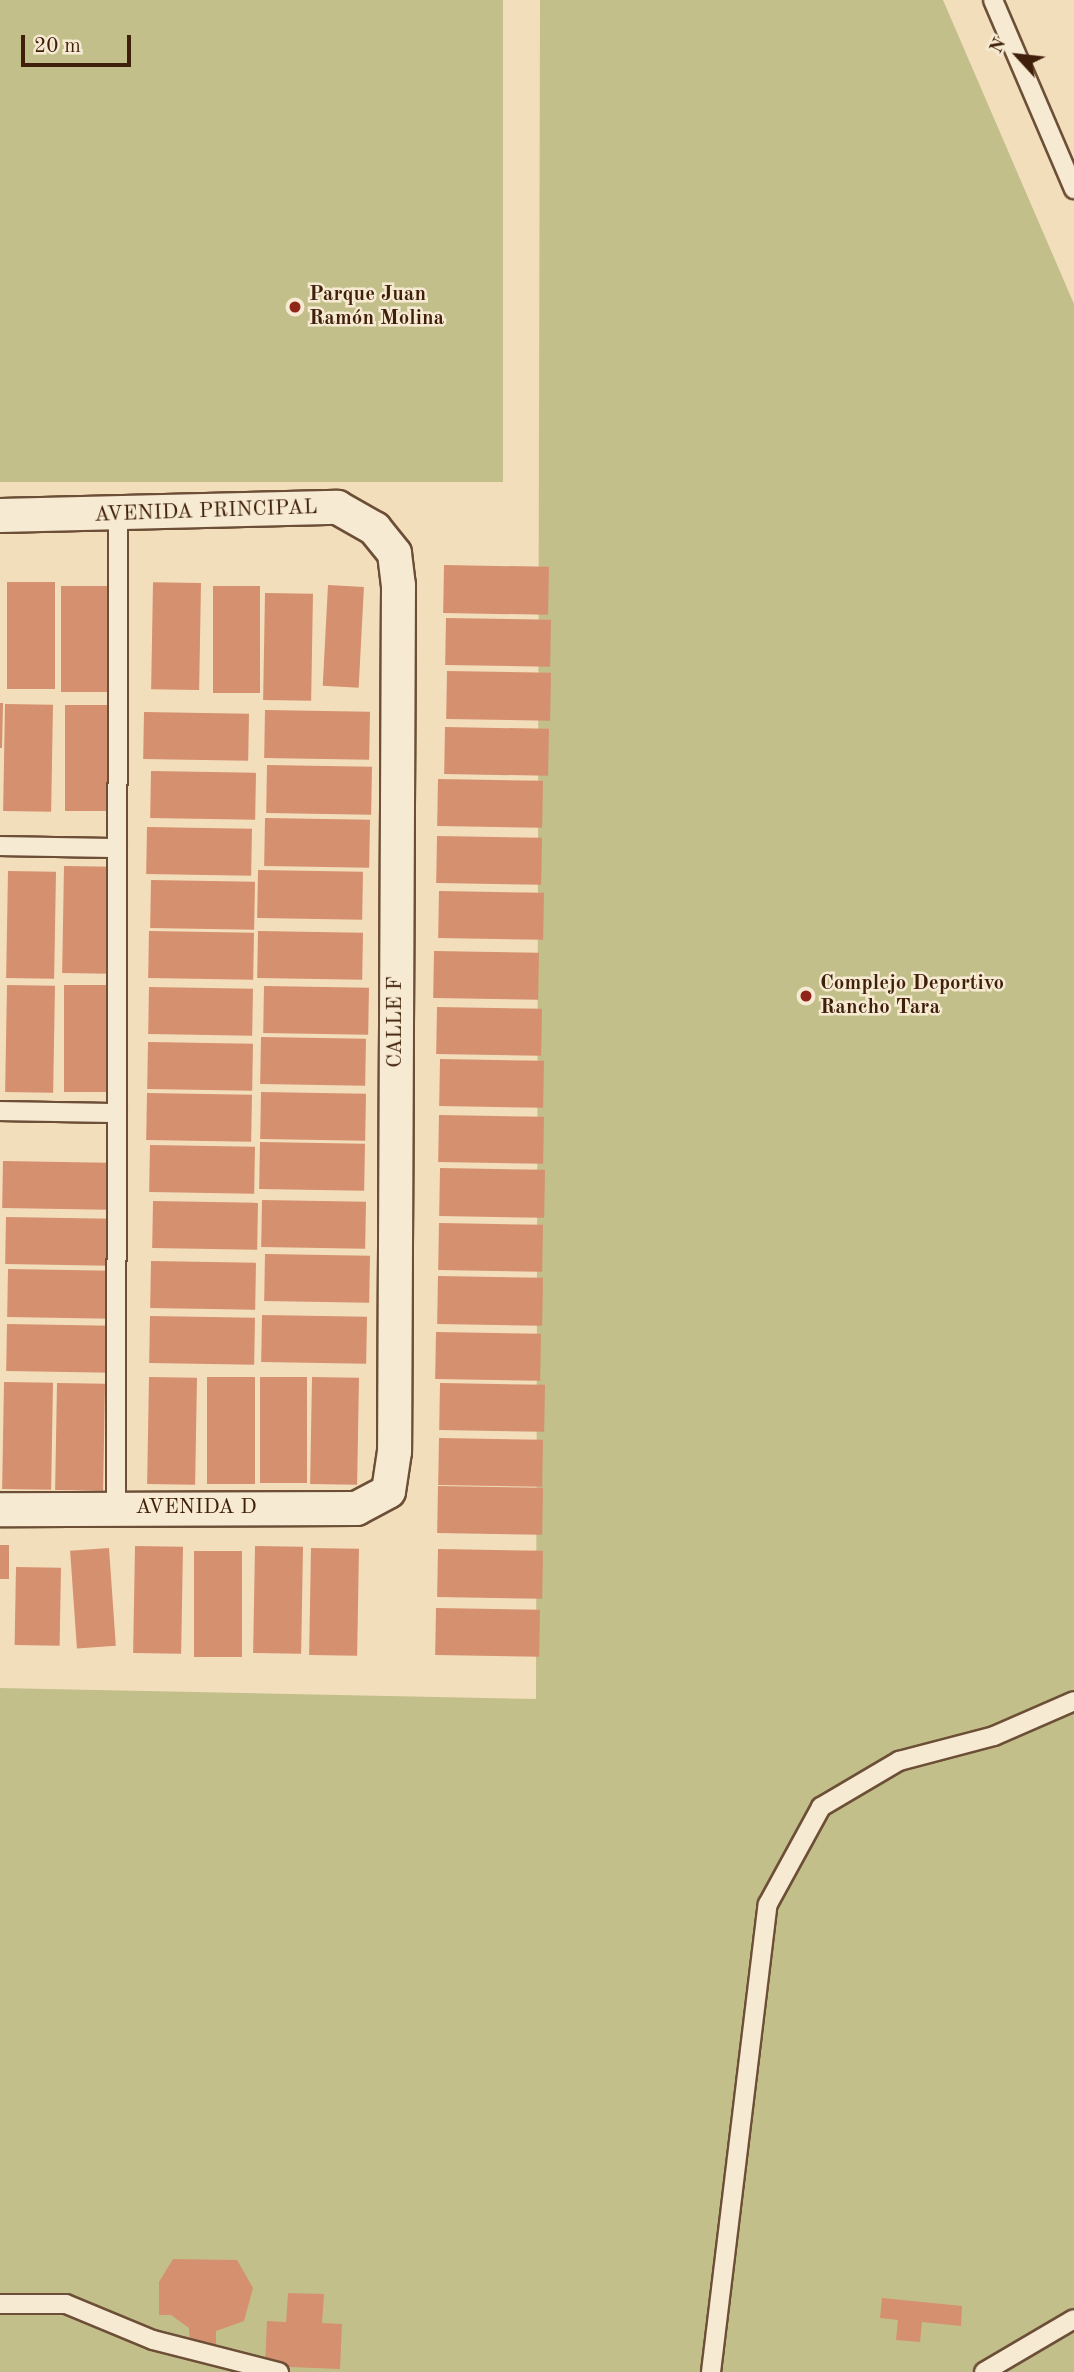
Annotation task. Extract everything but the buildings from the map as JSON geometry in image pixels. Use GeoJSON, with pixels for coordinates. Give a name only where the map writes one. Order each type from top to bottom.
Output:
{"type":"FeatureCollection","features":[{"type":"Feature","properties":{"kind":"street","name":"AVENIDA PRINCIPAL"},"geometry":{"type":"LineString","coordinates":[[0,515],[118,516],[337,508],[374,528],[394,553]]}},
{"type":"Feature","properties":{"kind":"street","name":"CALLE F"},"geometry":{"type":"LineString","coordinates":[[388,1492],[394,1437],[394,553]]}},
{"type":"Feature","properties":{"kind":"street","name":"AVENIDA D"},"geometry":{"type":"LineString","coordinates":[[0,1509],[356,1507],[388,1492]]}},
{"type":"Feature","properties":{"kind":"lane"},"geometry":{"type":"LineString","coordinates":[[993,0],[1074,189]]}},
{"type":"Feature","properties":{"kind":"lane"},"geometry":{"type":"LineString","coordinates":[[116,1509],[118,516]]}},
{"type":"Feature","properties":{"kind":"lane"},"geometry":{"type":"LineString","coordinates":[[0,846],[117,848]]}},
{"type":"Feature","properties":{"kind":"lane"},"geometry":{"type":"LineString","coordinates":[[0,1111],[117,1113]]}},
{"type":"Feature","properties":{"kind":"lane"},"geometry":{"type":"LineString","coordinates":[[711,2372],[768,1903],[821,1807],[899,1761],[994,1736],[1074,1701]]}},
{"type":"Feature","properties":{"kind":"lane"},"geometry":{"type":"LineString","coordinates":[[0,2304],[66,2304],[153,2340],[279,2372]]}},
{"type":"Feature","properties":{"kind":"lane"},"geometry":{"type":"LineString","coordinates":[[984,2372],[1074,2319]]}},
{"type":"Feature","properties":{"kind":"shaded area","name":"Parque Juan Ramón Molina"},"geometry":{"type":"Polygon","coordinates":[[[0,0],[503,0],[503,482],[0,482],[0,0]]]}},
{"type":"Feature","properties":{"kind":"shaded area","name":"Complejo Deportivo Rancho Tara"},"geometry":{"type":"Polygon","coordinates":[[[540,0],[943,0],[1074,304],[1074,2372],[0,2372],[0,1688],[536,1699],[540,0]]]}},
{"type":"Feature","properties":{"kind":"place","name":"Parque Juan Ramón Molina"},"geometry":{"type":"Point","coordinates":[295,307]}},
{"type":"Feature","properties":{"kind":"place","name":"Complejo Deportivo Rancho Tara"},"geometry":{"type":"Point","coordinates":[806,996]}}]}
